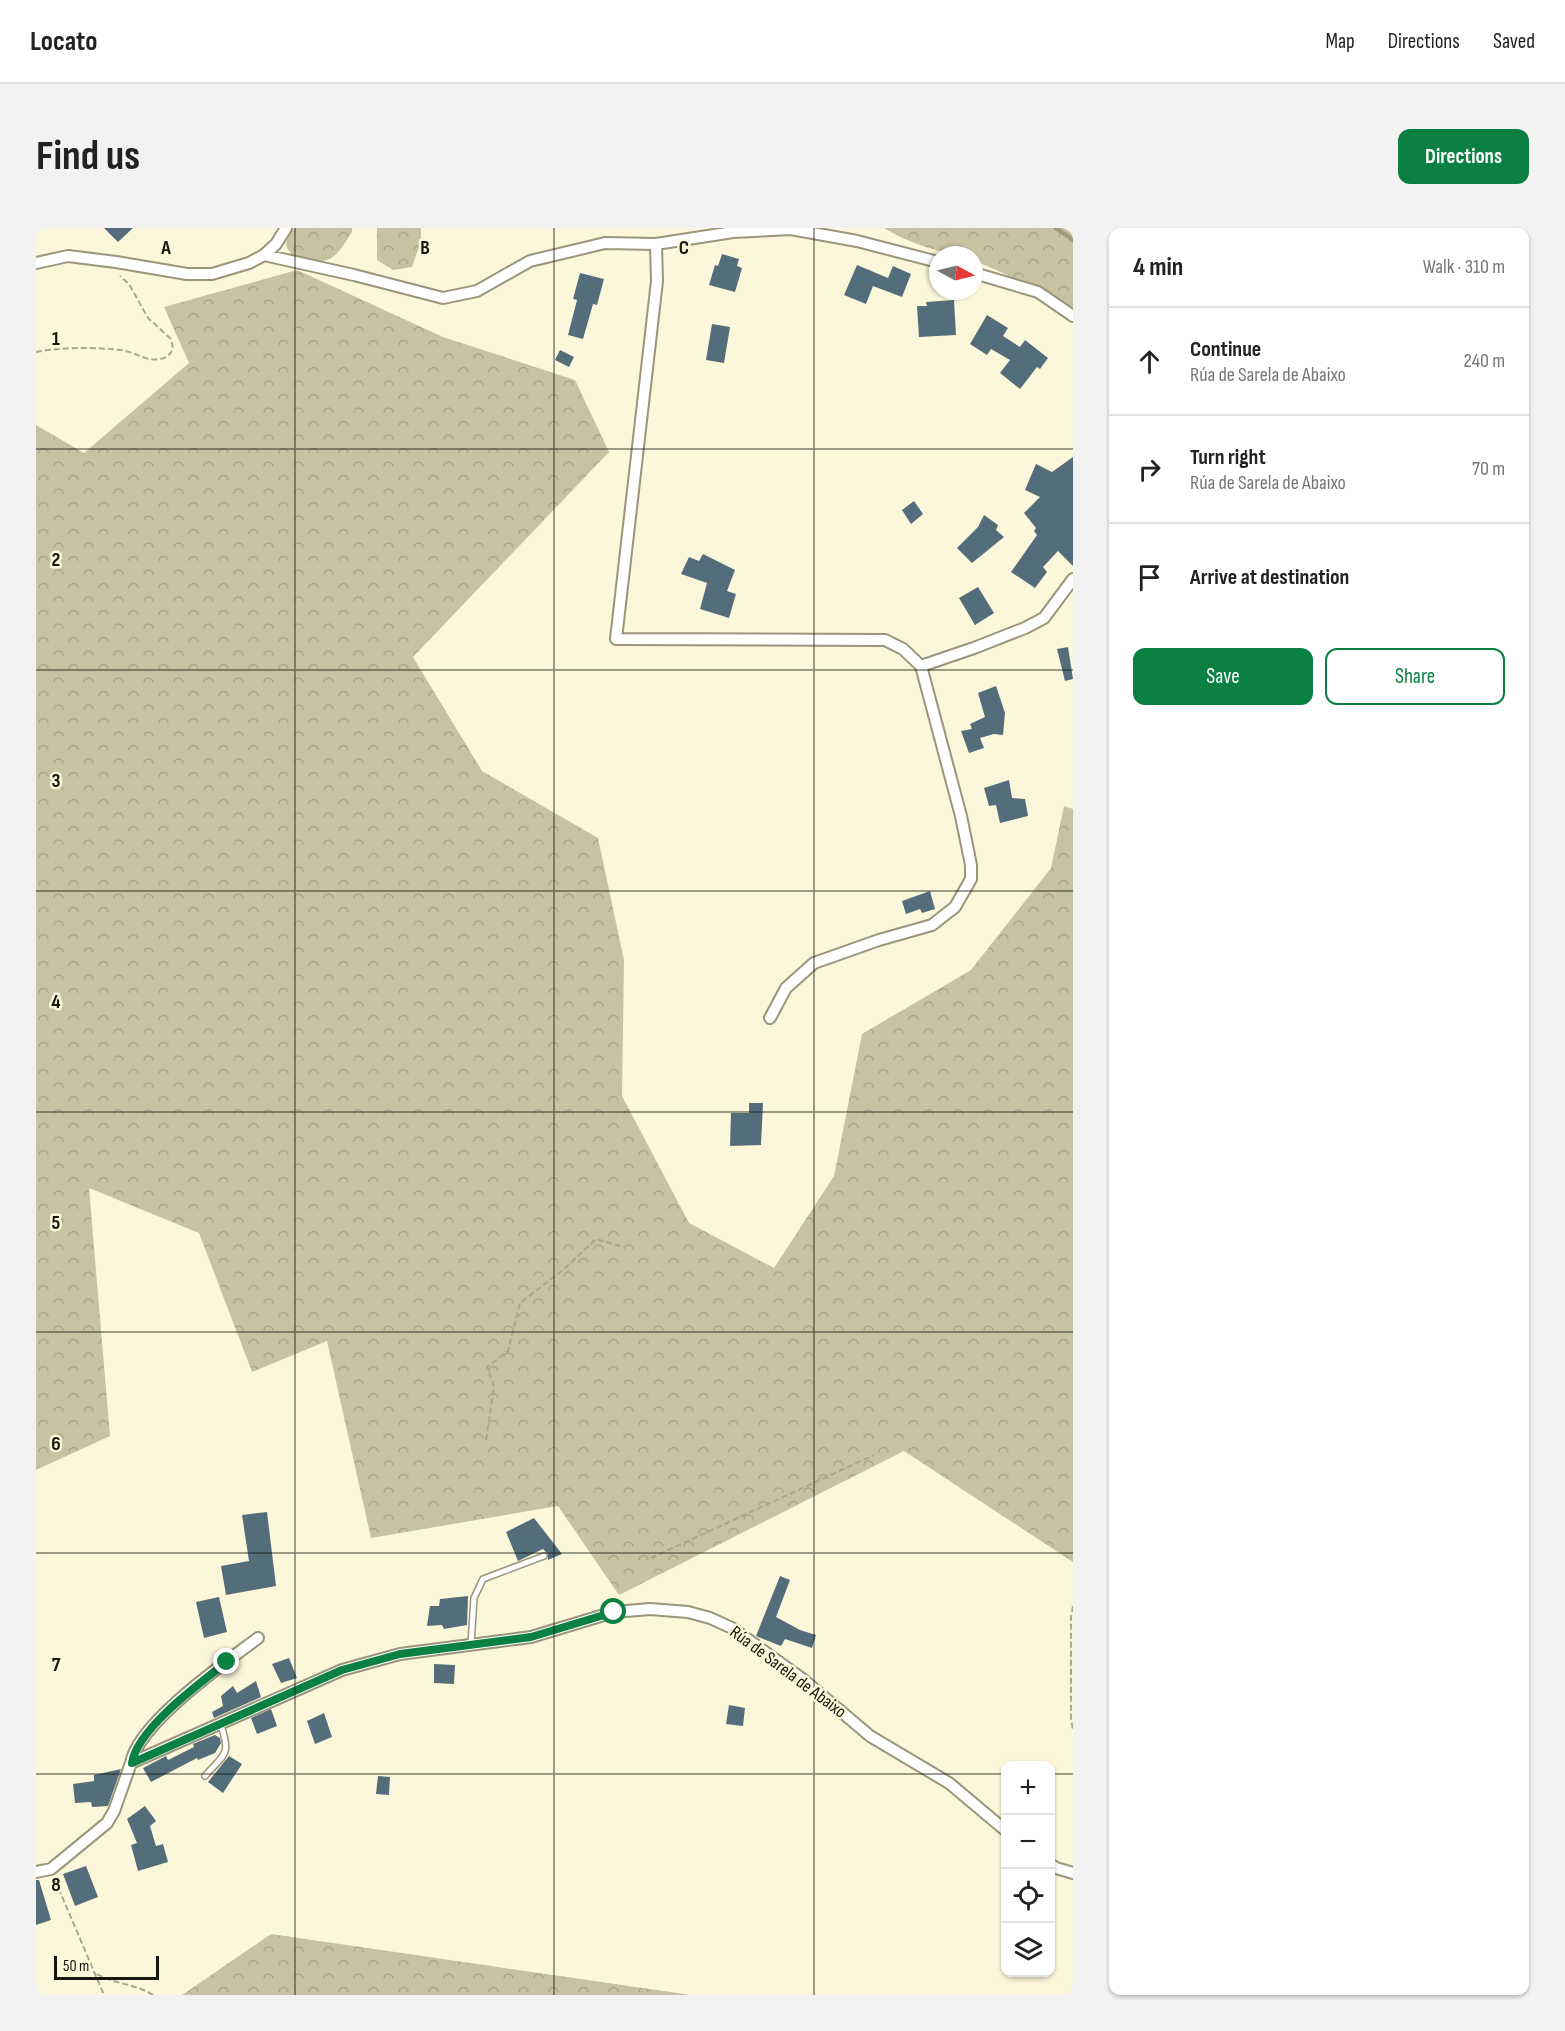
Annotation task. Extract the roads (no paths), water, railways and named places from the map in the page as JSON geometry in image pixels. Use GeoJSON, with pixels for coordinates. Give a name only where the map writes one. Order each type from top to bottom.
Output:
{"type":"FeatureCollection","features":[{"type":"Feature","properties":{"kind":"street"},"geometry":{"type":"LineString","coordinates":[[36,263],[68,256],[117,261],[187,274],[212,274],[249,263],[264,255],[276,244],[286,228]]}},
{"type":"Feature","properties":{"kind":"street"},"geometry":{"type":"LineString","coordinates":[[264,255],[443,298],[477,291],[530,261],[605,243],[656,244],[733,232],[791,229],[857,241],[929,260]]}},
{"type":"Feature","properties":{"kind":"street"},"geometry":{"type":"LineString","coordinates":[[656,244],[657,281],[616,639],[885,639],[903,649],[921,666],[962,816],[971,865],[970,879],[955,907],[932,925],[879,940],[814,963],[786,988],[770,1018]]}},
{"type":"Feature","properties":{"kind":"street"},"geometry":{"type":"LineString","coordinates":[[983,276],[1038,292],[1073,316]]}},
{"type":"Feature","properties":{"kind":"street"},"geometry":{"type":"LineString","coordinates":[[921,666],[984,644],[1044,618],[1073,579]]}},
{"type":"Feature","properties":{"kind":"street","name":"Rúa de Sarela de Abaixo"},"geometry":{"type":"LineString","coordinates":[[132,1763],[342,1670],[400,1654],[531,1637],[614,1612],[650,1609],[688,1612],[710,1618],[732,1628],[870,1736],[949,1783],[1001,1827]]}},
{"type":"Feature","properties":{"kind":"street"},"geometry":{"type":"LineString","coordinates":[[36,1872],[51,1869],[107,1823],[114,1811],[132,1763],[133,1753],[142,1740],[163,1716],[201,1682],[258,1638]]}},
{"type":"Feature","properties":{"kind":"street"},"geometry":{"type":"LineString","coordinates":[[1055,1867],[1073,1873]]}},
{"type":"Feature","properties":{"kind":"lane"},"geometry":{"type":"LineString","coordinates":[[471,1644],[474,1598],[483,1579],[544,1556]]}},
{"type":"Feature","properties":{"kind":"lane"},"geometry":{"type":"LineString","coordinates":[[205,1776],[227,1751],[221,1725]]}},
{"type":"Feature","properties":{"kind":"waterway"},"geometry":{"type":"LineString","coordinates":[[1056,228],[1073,240]]}}]}
